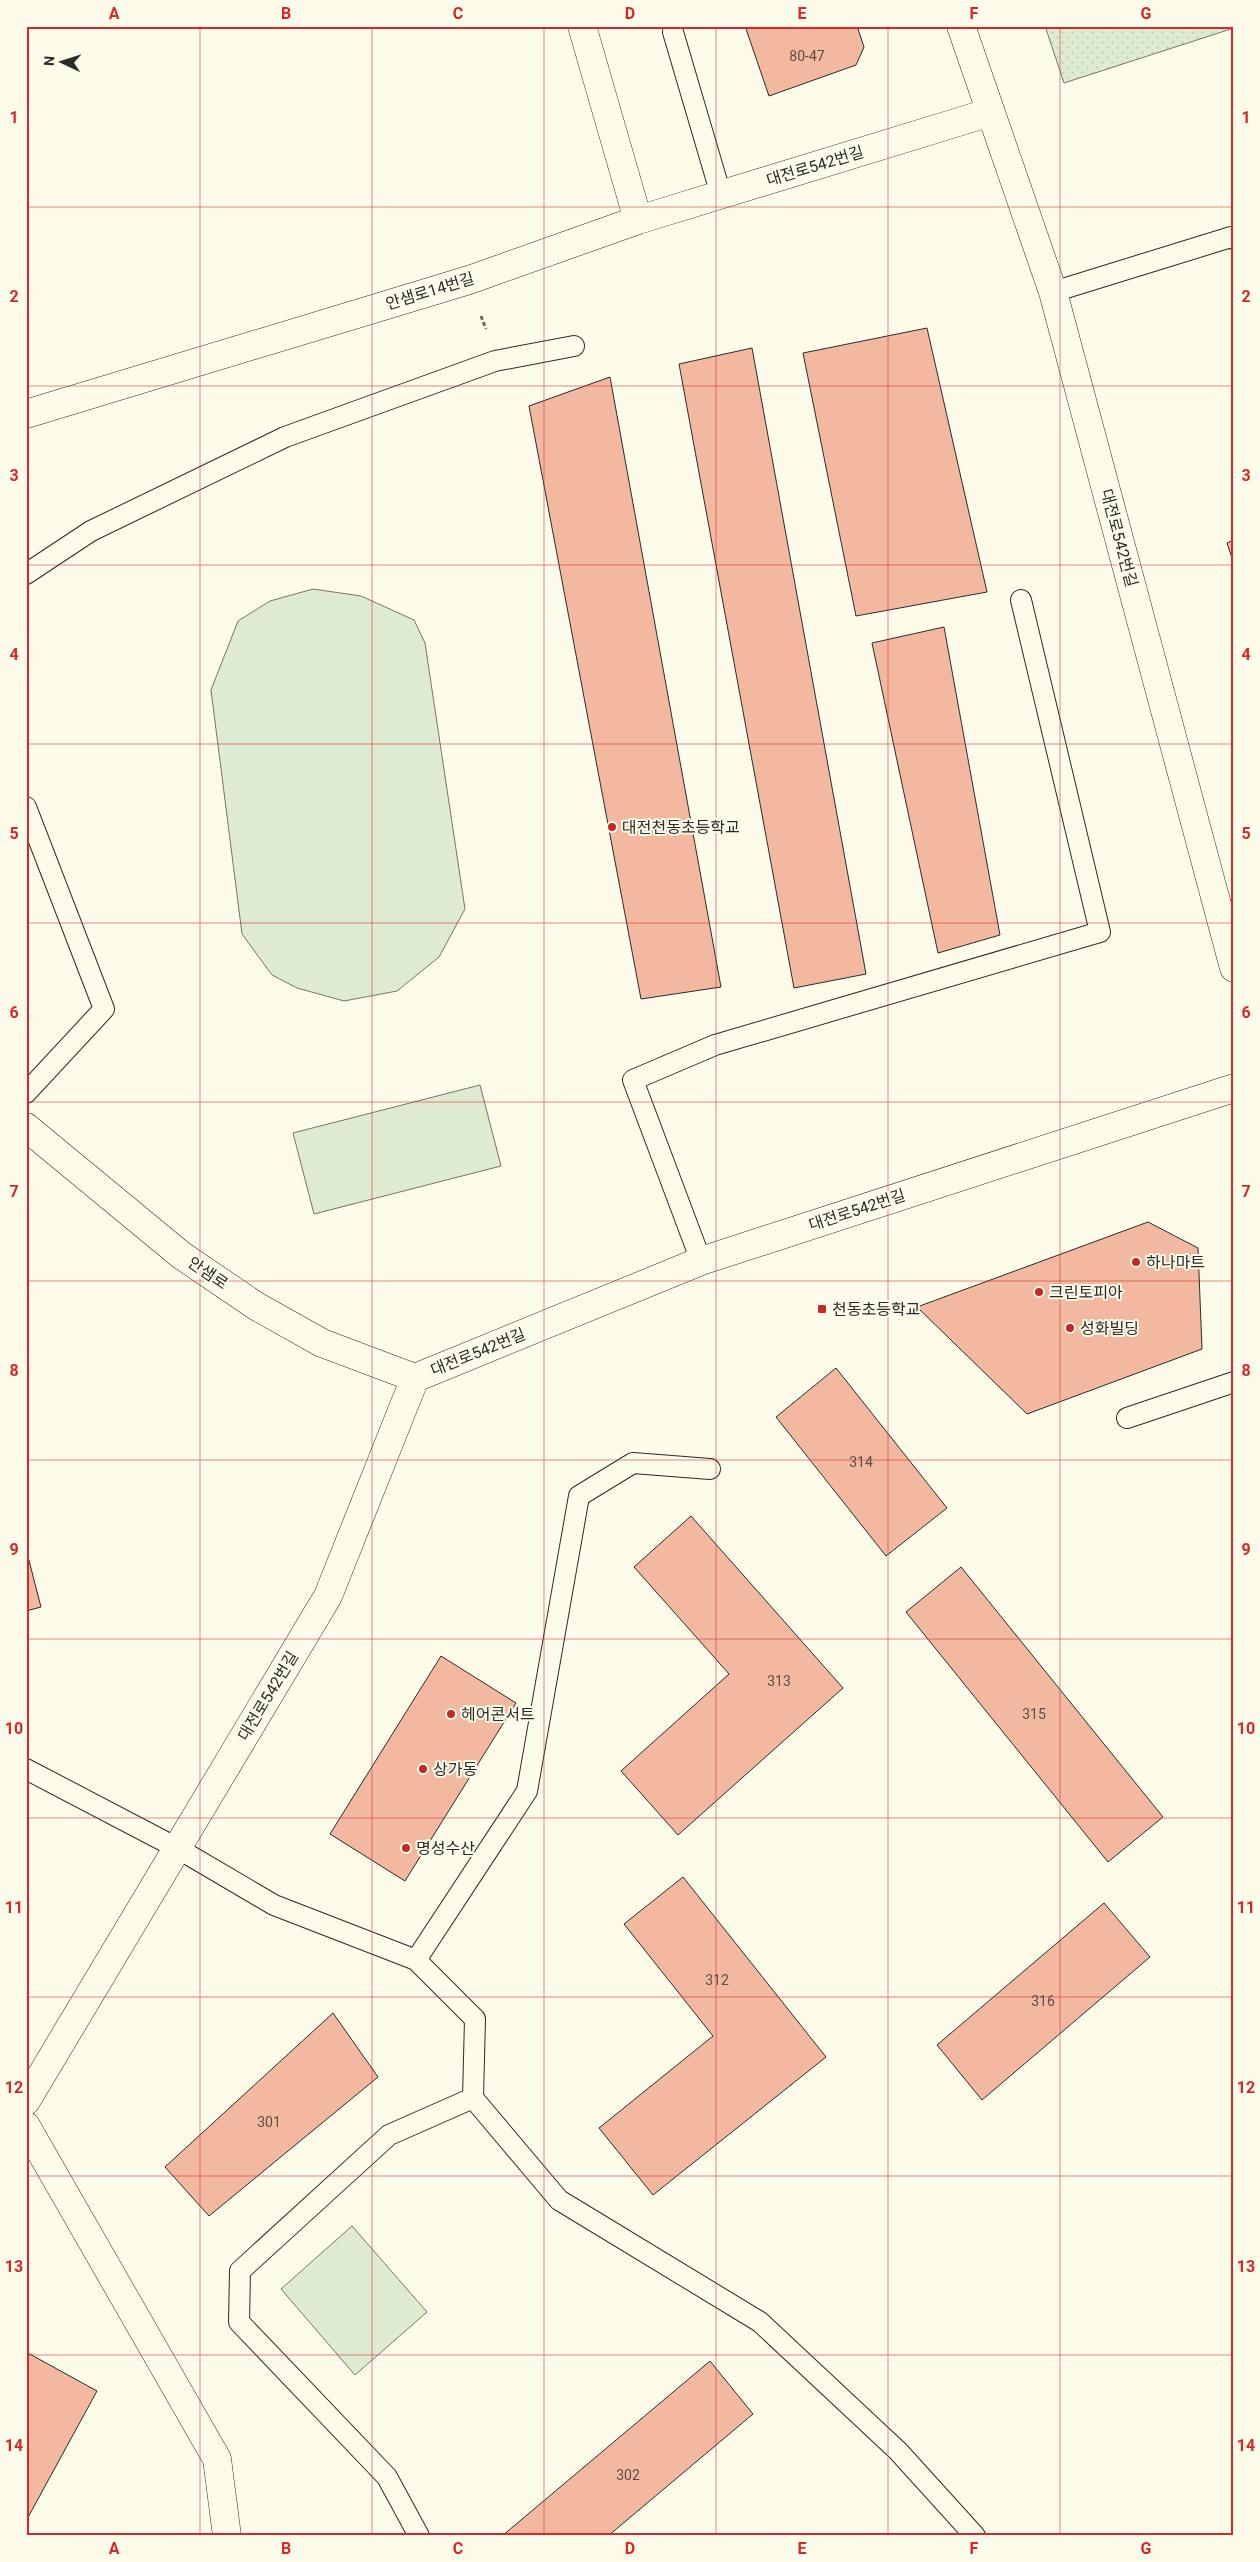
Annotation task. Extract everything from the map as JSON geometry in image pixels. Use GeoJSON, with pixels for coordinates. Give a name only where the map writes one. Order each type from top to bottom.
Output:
{"type":"FeatureCollection","features":[{"type":"Feature","properties":{"kind":"street"},"geometry":{"type":"LineString","coordinates":[[582,26],[638,220]]}},
{"type":"Feature","properties":{"kind":"street","name":"대전로542번길"},"geometry":{"type":"LineString","coordinates":[[962,26],[1053,292],[1234,968]]}},
{"type":"Feature","properties":{"kind":"street","name":"대전로542번길"},"geometry":{"type":"LineString","coordinates":[[638,220],[991,112]]}},
{"type":"Feature","properties":{"kind":"street","name":"안샘로14번길"},"geometry":{"type":"LineString","coordinates":[[26,414],[469,280],[638,220]]}},
{"type":"Feature","properties":{"kind":"street","name":"대전로542번길"},"geometry":{"type":"LineString","coordinates":[[26,2101],[328,1596],[415,1378],[700,1261],[1234,1088]]}},
{"type":"Feature","properties":{"kind":"street","name":"안샘로"},"geometry":{"type":"LineString","coordinates":[[26,1127],[181,1255],[256,1306],[322,1343],[415,1378]]}},
{"type":"Feature","properties":{"kind":"street"},"geometry":{"type":"LineString","coordinates":[[26,2126],[217,2459],[227,2536]]}},
{"type":"Feature","properties":{"kind":"lane"},"geometry":{"type":"LineString","coordinates":[[674,32],[721,195]]}},
{"type":"Feature","properties":{"kind":"lane"},"geometry":{"type":"LineString","coordinates":[[1053,292],[1231,237],[1234,239]]}},
{"type":"Feature","properties":{"kind":"lane"},"geometry":{"type":"LineString","coordinates":[[26,574],[91,530],[285,437],[379,401],[496,361],[574,346]]}},
{"type":"Feature","properties":{"kind":"lane"},"geometry":{"type":"LineString","coordinates":[[700,1261],[633,1080],[715,1045],[1100,932],[1022,600]]}},
{"type":"Feature","properties":{"kind":"lane"},"geometry":{"type":"LineString","coordinates":[[26,807],[104,1009],[26,1093]]}},
{"type":"Feature","properties":{"kind":"lane"},"geometry":{"type":"LineString","coordinates":[[1127,1418],[1234,1382]]}},
{"type":"Feature","properties":{"kind":"lane"},"geometry":{"type":"LineString","coordinates":[[416,1960],[527,1792],[578,1496],[633,1463],[710,1469]]}},
{"type":"Feature","properties":{"kind":"lane"},"geometry":{"type":"LineString","coordinates":[[26,1769],[177,1848],[274,1905],[416,1960],[475,2019],[473,2098],[559,2200],[760,2322],[898,2451],[975,2536]]}},
{"type":"Feature","properties":{"kind":"lane"},"geometry":{"type":"LineString","coordinates":[[419,2536],[387,2476],[239,2322],[240,2271],[389,2135],[473,2098]]}},
{"type":"Feature","properties":{"kind":"green space"},"geometry":{"type":"Polygon","coordinates":[[[1045,26],[1234,26],[1234,28],[1064,83],[1045,26]]]}},
{"type":"Feature","properties":{"kind":"green space"},"geometry":{"type":"Polygon","coordinates":[[[313,589],[361,596],[414,620],[425,643],[465,909],[439,957],[397,991],[344,1001],[297,988],[272,975],[242,934],[211,690],[238,621],[270,601],[313,589]]]}},
{"type":"Feature","properties":{"kind":"green space"},"geometry":{"type":"Polygon","coordinates":[[[480,1085],[501,1166],[314,1214],[293,1133],[480,1085]]]}},
{"type":"Feature","properties":{"kind":"green space"},"geometry":{"type":"Polygon","coordinates":[[[352,2226],[427,2312],[355,2375],[281,2289],[352,2226]]]}},
{"type":"Feature","properties":{"kind":"building"},"geometry":{"type":"Polygon","coordinates":[[[745,26],[857,26],[864,47],[856,65],[769,96],[745,26]]]}},
{"type":"Feature","properties":{"kind":"building"},"geometry":{"type":"Polygon","coordinates":[[[927,328],[987,592],[856,616],[803,353],[927,328]]]}},
{"type":"Feature","properties":{"kind":"building"},"geometry":{"type":"Polygon","coordinates":[[[752,348],[866,974],[794,988],[679,364],[752,348]]]}},
{"type":"Feature","properties":{"kind":"building"},"geometry":{"type":"Polygon","coordinates":[[[610,377],[721,987],[641,999],[529,406],[610,377]]]}},
{"type":"Feature","properties":{"kind":"building"},"geometry":{"type":"Polygon","coordinates":[[[1234,540],[1234,564],[1227,543],[1234,540]]]}},
{"type":"Feature","properties":{"kind":"building"},"geometry":{"type":"Polygon","coordinates":[[[944,627],[1000,935],[938,953],[872,643],[944,627]]]}},
{"type":"Feature","properties":{"kind":"building","name":"성화빌딩"},"geometry":{"type":"Polygon","coordinates":[[[1148,1222],[1198,1248],[1202,1349],[1027,1414],[917,1307],[1148,1222]]]}},
{"type":"Feature","properties":{"kind":"building"},"geometry":{"type":"Polygon","coordinates":[[[836,1368],[947,1508],[886,1556],[776,1417],[836,1368]]]}},
{"type":"Feature","properties":{"kind":"building"},"geometry":{"type":"Polygon","coordinates":[[[691,1516],[843,1688],[678,1835],[621,1771],[729,1674],[634,1567],[691,1516]]]}},
{"type":"Feature","properties":{"kind":"building"},"geometry":{"type":"Polygon","coordinates":[[[26,1549],[41,1607],[26,1611],[26,1549]]]}},
{"type":"Feature","properties":{"kind":"building"},"geometry":{"type":"Polygon","coordinates":[[[961,1567],[1163,1817],[1108,1862],[906,1612],[961,1567]]]}},
{"type":"Feature","properties":{"kind":"building","name":"상가동"},"geometry":{"type":"Polygon","coordinates":[[[441,1656],[516,1703],[405,1881],[330,1834],[441,1656]]]}},
{"type":"Feature","properties":{"kind":"building"},"geometry":{"type":"Polygon","coordinates":[[[683,1877],[826,2057],[653,2195],[599,2128],[713,2036],[624,1924],[683,1877]]]}},
{"type":"Feature","properties":{"kind":"building"},"geometry":{"type":"Polygon","coordinates":[[[1104,1903],[1150,1957],[982,2100],[937,2045],[1104,1903]]]}},
{"type":"Feature","properties":{"kind":"building"},"geometry":{"type":"Polygon","coordinates":[[[333,2013],[378,2077],[209,2216],[165,2167],[333,2013]]]}},
{"type":"Feature","properties":{"kind":"building"},"geometry":{"type":"Polygon","coordinates":[[[26,2352],[97,2391],[26,2521],[26,2352]]]}},
{"type":"Feature","properties":{"kind":"building"},"geometry":{"type":"Polygon","coordinates":[[[710,2361],[753,2414],[608,2536],[502,2536],[710,2361]]]}},
{"type":"Feature","properties":{"kind":"place","name":"대전천동초등학교"},"geometry":{"type":"Point","coordinates":[612,827]}},
{"type":"Feature","properties":{"kind":"place","name":"하나마트"},"geometry":{"type":"Point","coordinates":[1136,1262]}},
{"type":"Feature","properties":{"kind":"place","name":"크린토피아"},"geometry":{"type":"Point","coordinates":[1039,1292]}},
{"type":"Feature","properties":{"kind":"place","name":"천동초등학교"},"geometry":{"type":"Point","coordinates":[822,1309]}},
{"type":"Feature","properties":{"kind":"place","name":"성화빌딩"},"geometry":{"type":"Point","coordinates":[1070,1328]}},
{"type":"Feature","properties":{"kind":"place","name":"헤어콘서트"},"geometry":{"type":"Point","coordinates":[451,1714]}},
{"type":"Feature","properties":{"kind":"place","name":"상가동"},"geometry":{"type":"Point","coordinates":[423,1769]}},
{"type":"Feature","properties":{"kind":"place","name":"명성수산"},"geometry":{"type":"Point","coordinates":[406,1848]}}]}
